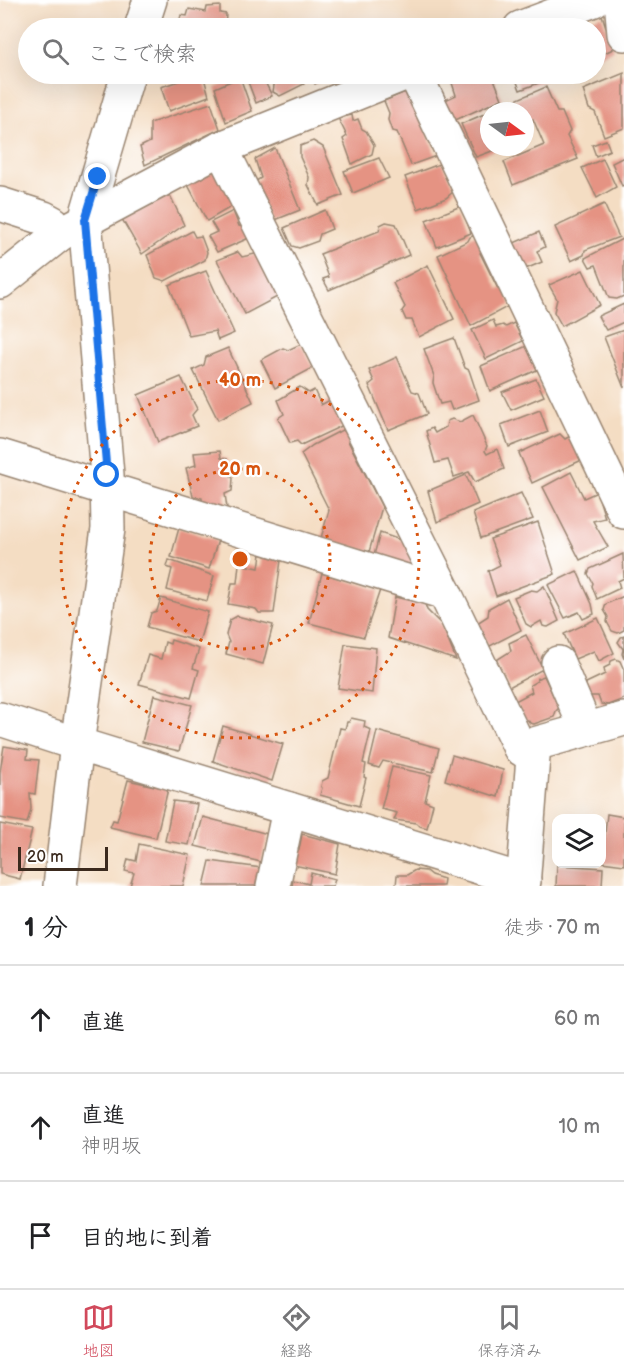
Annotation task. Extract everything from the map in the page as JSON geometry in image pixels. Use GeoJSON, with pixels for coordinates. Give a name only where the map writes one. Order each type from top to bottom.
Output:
{"type":"FeatureCollection","features":[{"type":"Feature","properties":{"kind":"street"},"geometry":{"type":"LineString","coordinates":[[144,18],[150,0]]}},
{"type":"Feature","properties":{"kind":"street"},"geometry":{"type":"LineString","coordinates":[[546,18],[594,0]]}},
{"type":"Feature","properties":{"kind":"street"},"geometry":{"type":"LineString","coordinates":[[621,0],[624,34]]}},
{"type":"Feature","properties":{"kind":"street"},"geometry":{"type":"LineString","coordinates":[[60,886],[77,744],[108,529],[107,475],[73,227],[124,84]]}},
{"type":"Feature","properties":{"kind":"street"},"geometry":{"type":"LineString","coordinates":[[0,282],[73,227],[221,148],[379,84]]}},
{"type":"Feature","properties":{"kind":"street"},"geometry":{"type":"LineString","coordinates":[[420,84],[624,512]]}},
{"type":"Feature","properties":{"kind":"street"},"geometry":{"type":"LineString","coordinates":[[0,718],[524,884],[533,757],[520,748],[445,593],[221,148]]}},
{"type":"Feature","properties":{"kind":"street"},"geometry":{"type":"LineString","coordinates":[[0,204],[44,218],[52,223],[73,227]]}},
{"type":"Feature","properties":{"kind":"street"},"geometry":{"type":"LineString","coordinates":[[0,456],[445,593]]}},
{"type":"Feature","properties":{"kind":"street"},"geometry":{"type":"LineString","coordinates":[[558,663],[586,729]]}},
{"type":"Feature","properties":{"kind":"street"},"geometry":{"type":"LineString","coordinates":[[520,748],[624,719]]}},
{"type":"Feature","properties":{"kind":"street"},"geometry":{"type":"LineString","coordinates":[[273,886],[289,809]]}},
{"type":"Feature","properties":{"kind":"building"},"geometry":{"type":"Polygon","coordinates":[[[220,6],[220,13],[226,14],[226,18],[180,18],[181,15],[187,16],[189,9],[206,12],[207,7],[220,6]]]}},
{"type":"Feature","properties":{"kind":"building"},"geometry":{"type":"Polygon","coordinates":[[[606,27],[613,49],[606,52],[606,27]]]}},
{"type":"Feature","properties":{"kind":"building"},"geometry":{"type":"Polygon","coordinates":[[[624,73],[624,128],[604,136],[595,112],[589,109],[583,90],[597,84],[606,84],[606,80],[624,73]]]}},
{"type":"Feature","properties":{"kind":"building"},"geometry":{"type":"Polygon","coordinates":[[[170,84],[206,84],[209,96],[169,111],[161,87],[170,84]]]}},
{"type":"Feature","properties":{"kind":"building"},"geometry":{"type":"Polygon","coordinates":[[[224,84],[242,84],[252,111],[226,122],[215,88],[224,84]]]}},
{"type":"Feature","properties":{"kind":"building"},"geometry":{"type":"Polygon","coordinates":[[[249,84],[266,84],[272,96],[256,103],[249,84]]]}},
{"type":"Feature","properties":{"kind":"building"},"geometry":{"type":"Polygon","coordinates":[[[304,84],[280,96],[273,92],[274,85],[304,84]]]}},
{"type":"Feature","properties":{"kind":"building"},"geometry":{"type":"Polygon","coordinates":[[[452,84],[496,84],[502,99],[495,102],[480,102],[480,109],[451,122],[441,102],[456,95],[452,84]]]}},
{"type":"Feature","properties":{"kind":"building"},"geometry":{"type":"Polygon","coordinates":[[[518,84],[536,84],[520,90],[518,84]]]}},
{"type":"Feature","properties":{"kind":"building"},"geometry":{"type":"Polygon","coordinates":[[[546,87],[557,112],[562,112],[570,131],[567,136],[578,159],[513,185],[504,162],[518,156],[534,156],[534,149],[544,145],[534,121],[534,102],[511,102],[546,87]]]}},
{"type":"Feature","properties":{"kind":"building"},"geometry":{"type":"Polygon","coordinates":[[[412,89],[436,156],[411,165],[397,132],[392,131],[384,101],[412,89]]]}},
{"type":"Feature","properties":{"kind":"building"},"geometry":{"type":"Polygon","coordinates":[[[211,103],[220,129],[145,165],[140,147],[150,142],[150,123],[211,103]]]}},
{"type":"Feature","properties":{"kind":"building"},"geometry":{"type":"Polygon","coordinates":[[[352,115],[353,121],[358,119],[362,129],[366,131],[374,145],[372,154],[352,164],[343,139],[347,136],[338,118],[352,115]]]}},
{"type":"Feature","properties":{"kind":"building"},"geometry":{"type":"Polygon","coordinates":[[[480,116],[480,156],[476,157],[461,124],[480,116]]]}},
{"type":"Feature","properties":{"kind":"building"},"geometry":{"type":"Polygon","coordinates":[[[606,140],[610,150],[596,156],[592,145],[606,140]]]}},
{"type":"Feature","properties":{"kind":"building"},"geometry":{"type":"Polygon","coordinates":[[[313,141],[323,147],[343,195],[318,205],[308,185],[309,177],[300,157],[300,146],[313,141]]]}},
{"type":"Feature","properties":{"kind":"building"},"geometry":{"type":"Polygon","coordinates":[[[275,148],[300,210],[270,222],[253,183],[261,178],[255,159],[275,148]]]}},
{"type":"Feature","properties":{"kind":"building"},"geometry":{"type":"Polygon","coordinates":[[[624,157],[624,185],[622,186],[612,163],[624,157]]]}},
{"type":"Feature","properties":{"kind":"building"},"geometry":{"type":"Polygon","coordinates":[[[379,158],[389,178],[353,193],[344,171],[379,158]]]}},
{"type":"Feature","properties":{"kind":"building"},"geometry":{"type":"Polygon","coordinates":[[[603,159],[616,187],[597,198],[582,168],[603,159]]]}},
{"type":"Feature","properties":{"kind":"building"},"geometry":{"type":"Polygon","coordinates":[[[442,163],[455,190],[446,198],[418,209],[405,177],[442,163]]]}},
{"type":"Feature","properties":{"kind":"building"},"geometry":{"type":"Polygon","coordinates":[[[218,169],[236,204],[207,221],[187,183],[218,169]]]}},
{"type":"Feature","properties":{"kind":"building"},"geometry":{"type":"Polygon","coordinates":[[[170,195],[184,225],[142,254],[122,219],[170,195]]]}},
{"type":"Feature","properties":{"kind":"building"},"geometry":{"type":"Polygon","coordinates":[[[604,204],[619,237],[585,250],[584,255],[571,261],[555,227],[604,204]]]}},
{"type":"Feature","properties":{"kind":"building"},"geometry":{"type":"Polygon","coordinates":[[[461,206],[471,233],[437,247],[426,220],[461,206]]]}},
{"type":"Feature","properties":{"kind":"building"},"geometry":{"type":"Polygon","coordinates":[[[325,210],[332,229],[320,234],[318,241],[299,248],[292,246],[284,228],[325,210]]]}},
{"type":"Feature","properties":{"kind":"building"},"geometry":{"type":"Polygon","coordinates":[[[233,211],[239,226],[244,227],[249,238],[217,252],[208,236],[217,232],[211,222],[233,211]]]}},
{"type":"Feature","properties":{"kind":"building"},"geometry":{"type":"Polygon","coordinates":[[[386,222],[396,224],[409,255],[329,290],[323,279],[329,277],[320,254],[379,231],[380,225],[386,222]]]}},
{"type":"Feature","properties":{"kind":"building"},"geometry":{"type":"Polygon","coordinates":[[[192,231],[195,237],[201,236],[207,252],[205,260],[165,281],[156,278],[147,255],[192,231]]]}},
{"type":"Feature","properties":{"kind":"building"},"geometry":{"type":"Polygon","coordinates":[[[539,232],[545,247],[537,251],[542,262],[523,270],[507,246],[539,232]]]}},
{"type":"Feature","properties":{"kind":"building"},"geometry":{"type":"Polygon","coordinates":[[[478,234],[485,250],[480,253],[498,289],[505,286],[511,305],[471,326],[438,255],[478,234]]]}},
{"type":"Feature","properties":{"kind":"building"},"geometry":{"type":"Polygon","coordinates":[[[624,238],[624,296],[617,299],[609,298],[596,265],[590,267],[585,258],[624,238]]]}},
{"type":"Feature","properties":{"kind":"building"},"geometry":{"type":"Polygon","coordinates":[[[238,252],[242,257],[259,253],[281,295],[245,314],[217,260],[238,252]]]}},
{"type":"Feature","properties":{"kind":"building"},"geometry":{"type":"Polygon","coordinates":[[[428,265],[454,319],[419,337],[412,320],[406,320],[402,311],[405,307],[393,283],[428,265]]]}},
{"type":"Feature","properties":{"kind":"building"},"geometry":{"type":"Polygon","coordinates":[[[583,270],[600,305],[562,326],[554,312],[557,299],[549,285],[583,270]]]}},
{"type":"Feature","properties":{"kind":"building"},"geometry":{"type":"Polygon","coordinates":[[[206,271],[234,333],[218,340],[215,331],[189,336],[169,285],[206,271]]]}},
{"type":"Feature","properties":{"kind":"building"},"geometry":{"type":"Polygon","coordinates":[[[624,304],[624,322],[606,330],[598,316],[624,304]]]}},
{"type":"Feature","properties":{"kind":"building"},"geometry":{"type":"Polygon","coordinates":[[[493,320],[496,327],[503,325],[506,327],[514,323],[523,341],[486,359],[472,330],[493,320]]]}},
{"type":"Feature","properties":{"kind":"building"},"geometry":{"type":"Polygon","coordinates":[[[624,330],[624,388],[604,337],[624,330]]]}},
{"type":"Feature","properties":{"kind":"building"},"geometry":{"type":"Polygon","coordinates":[[[454,338],[465,368],[469,370],[479,400],[452,410],[449,402],[440,404],[433,383],[434,376],[424,349],[454,338]]]}},
{"type":"Feature","properties":{"kind":"building"},"geometry":{"type":"Polygon","coordinates":[[[301,344],[313,368],[275,388],[261,360],[283,348],[288,350],[301,344]]]}},
{"type":"Feature","properties":{"kind":"building"},"geometry":{"type":"Polygon","coordinates":[[[529,345],[539,369],[490,391],[481,366],[529,345]]]}},
{"type":"Feature","properties":{"kind":"building"},"geometry":{"type":"Polygon","coordinates":[[[228,348],[253,402],[218,420],[193,370],[204,365],[206,357],[228,348]]]}},
{"type":"Feature","properties":{"kind":"building"},"geometry":{"type":"Polygon","coordinates":[[[397,357],[412,391],[419,393],[427,414],[388,430],[369,385],[374,381],[369,370],[397,357]]]}},
{"type":"Feature","properties":{"kind":"building"},"geometry":{"type":"Polygon","coordinates":[[[181,377],[197,409],[192,415],[197,426],[158,442],[138,395],[181,377]]]}},
{"type":"Feature","properties":{"kind":"building"},"geometry":{"type":"Polygon","coordinates":[[[536,379],[544,396],[511,410],[502,392],[536,379]]]}},
{"type":"Feature","properties":{"kind":"building"},"geometry":{"type":"Polygon","coordinates":[[[300,387],[309,393],[314,390],[321,405],[330,400],[348,423],[301,445],[297,441],[290,443],[278,418],[284,414],[278,400],[300,387]]]}},
{"type":"Feature","properties":{"kind":"building"},"geometry":{"type":"Polygon","coordinates":[[[540,410],[548,432],[509,447],[501,425],[540,410]]]}},
{"type":"Feature","properties":{"kind":"building"},"geometry":{"type":"Polygon","coordinates":[[[473,415],[487,446],[485,451],[487,454],[497,449],[504,469],[475,482],[469,472],[454,477],[448,460],[435,463],[426,431],[432,428],[435,433],[446,427],[447,421],[452,419],[460,422],[473,415]]]}},
{"type":"Feature","properties":{"kind":"building"},"geometry":{"type":"Polygon","coordinates":[[[342,430],[351,434],[348,441],[382,507],[369,552],[321,538],[329,510],[301,454],[342,430]]]}},
{"type":"Feature","properties":{"kind":"building"},"geometry":{"type":"Polygon","coordinates":[[[560,434],[565,439],[574,434],[584,459],[532,483],[519,453],[560,434]]]}},
{"type":"Feature","properties":{"kind":"building"},"geometry":{"type":"Polygon","coordinates":[[[220,451],[221,458],[227,459],[233,478],[232,491],[225,494],[227,508],[202,506],[202,498],[193,496],[186,468],[196,465],[194,453],[220,451]]]}},
{"type":"Feature","properties":{"kind":"building"},"geometry":{"type":"Polygon","coordinates":[[[571,472],[584,498],[597,492],[605,518],[593,521],[608,547],[580,560],[543,487],[571,472]]]}},
{"type":"Feature","properties":{"kind":"building"},"geometry":{"type":"Polygon","coordinates":[[[466,475],[478,504],[437,522],[428,491],[466,475]]]}},
{"type":"Feature","properties":{"kind":"building"},"geometry":{"type":"Polygon","coordinates":[[[521,493],[533,519],[481,538],[473,513],[521,493]]]}},
{"type":"Feature","properties":{"kind":"building"},"geometry":{"type":"Polygon","coordinates":[[[538,522],[555,574],[496,596],[488,571],[500,565],[490,539],[538,522]]]}},
{"type":"Feature","properties":{"kind":"building"},"geometry":{"type":"Polygon","coordinates":[[[179,528],[218,540],[209,569],[171,557],[179,528]]]}},
{"type":"Feature","properties":{"kind":"building"},"geometry":{"type":"Polygon","coordinates":[[[380,533],[406,542],[413,561],[406,567],[374,555],[380,533]]]}},
{"type":"Feature","properties":{"kind":"building"},"geometry":{"type":"Polygon","coordinates":[[[261,554],[281,560],[274,613],[259,613],[256,609],[228,604],[232,583],[237,583],[239,564],[259,568],[261,554]]]}},
{"type":"Feature","properties":{"kind":"building"},"geometry":{"type":"Polygon","coordinates":[[[623,554],[624,578],[618,581],[620,588],[597,599],[588,574],[590,569],[623,554]]]}},
{"type":"Feature","properties":{"kind":"building"},"geometry":{"type":"Polygon","coordinates":[[[169,560],[214,576],[207,601],[167,590],[172,569],[167,567],[169,560]]]}},
{"type":"Feature","properties":{"kind":"building"},"geometry":{"type":"Polygon","coordinates":[[[577,571],[592,604],[594,614],[583,619],[579,612],[565,618],[548,585],[577,571]]]}},
{"type":"Feature","properties":{"kind":"building"},"geometry":{"type":"Polygon","coordinates":[[[322,573],[380,590],[364,637],[309,623],[322,573]]]}},
{"type":"Feature","properties":{"kind":"building"},"geometry":{"type":"Polygon","coordinates":[[[544,586],[559,621],[548,627],[543,626],[541,621],[531,627],[526,624],[514,597],[531,590],[537,591],[544,586]]]}},
{"type":"Feature","properties":{"kind":"building"},"geometry":{"type":"Polygon","coordinates":[[[624,596],[624,630],[618,633],[612,631],[604,610],[606,604],[624,596]]]}},
{"type":"Feature","properties":{"kind":"building"},"geometry":{"type":"Polygon","coordinates":[[[395,597],[425,604],[427,610],[442,625],[456,660],[388,638],[395,597]]]}},
{"type":"Feature","properties":{"kind":"building"},"geometry":{"type":"Polygon","coordinates":[[[161,598],[208,612],[199,642],[147,627],[151,613],[157,611],[161,598]]]}},
{"type":"Feature","properties":{"kind":"building"},"geometry":{"type":"Polygon","coordinates":[[[507,598],[521,630],[488,647],[477,623],[488,616],[489,608],[507,598]]]}},
{"type":"Feature","properties":{"kind":"building"},"geometry":{"type":"Polygon","coordinates":[[[237,616],[273,625],[263,664],[226,654],[229,642],[226,635],[230,620],[237,616]]]}},
{"type":"Feature","properties":{"kind":"building"},"geometry":{"type":"Polygon","coordinates":[[[598,618],[614,653],[599,661],[594,651],[575,659],[564,634],[598,618]]]}},
{"type":"Feature","properties":{"kind":"building"},"geometry":{"type":"Polygon","coordinates":[[[526,635],[543,669],[509,687],[495,661],[511,651],[509,643],[526,635]]]}},
{"type":"Feature","properties":{"kind":"building"},"geometry":{"type":"Polygon","coordinates":[[[624,636],[624,659],[623,649],[618,642],[624,636]]]}},
{"type":"Feature","properties":{"kind":"building"},"geometry":{"type":"Polygon","coordinates":[[[171,640],[199,649],[193,668],[199,670],[191,698],[139,684],[148,655],[161,659],[165,642],[170,644],[171,640]]]}},
{"type":"Feature","properties":{"kind":"building"},"geometry":{"type":"Polygon","coordinates":[[[345,644],[376,648],[372,693],[338,688],[345,644]]]}},
{"type":"Feature","properties":{"kind":"building"},"geometry":{"type":"Polygon","coordinates":[[[616,659],[620,661],[624,670],[624,699],[608,705],[601,704],[598,696],[590,696],[586,683],[605,674],[604,668],[616,659]]]}},
{"type":"Feature","properties":{"kind":"building"},"geometry":{"type":"Polygon","coordinates":[[[544,676],[559,708],[554,717],[534,724],[530,723],[524,720],[515,701],[532,692],[530,685],[544,676]]]}},
{"type":"Feature","properties":{"kind":"building"},"geometry":{"type":"Polygon","coordinates":[[[154,695],[192,705],[179,751],[142,742],[154,695]]]}},
{"type":"Feature","properties":{"kind":"building"},"geometry":{"type":"Polygon","coordinates":[[[351,718],[365,721],[364,727],[371,730],[363,763],[366,764],[364,777],[366,778],[359,806],[320,795],[322,781],[328,778],[340,728],[345,729],[351,718]]]}},
{"type":"Feature","properties":{"kind":"building"},"geometry":{"type":"Polygon","coordinates":[[[223,726],[283,744],[272,781],[213,761],[223,726]]]}},
{"type":"Feature","properties":{"kind":"building"},"geometry":{"type":"Polygon","coordinates":[[[377,731],[439,748],[433,772],[383,761],[379,768],[369,765],[377,731]]]}},
{"type":"Feature","properties":{"kind":"building"},"geometry":{"type":"Polygon","coordinates":[[[4,746],[28,750],[27,759],[39,760],[35,794],[30,793],[31,809],[27,823],[0,818],[0,772],[4,746]]]}},
{"type":"Feature","properties":{"kind":"building"},"geometry":{"type":"Polygon","coordinates":[[[452,755],[503,770],[498,797],[445,780],[452,755]]]}},
{"type":"Feature","properties":{"kind":"building"},"geometry":{"type":"Polygon","coordinates":[[[392,767],[431,775],[425,801],[433,804],[427,828],[417,823],[394,820],[397,813],[381,809],[392,767]]]}},
{"type":"Feature","properties":{"kind":"building"},"geometry":{"type":"Polygon","coordinates":[[[128,780],[168,789],[156,838],[110,827],[113,820],[117,821],[128,780]]]}},
{"type":"Feature","properties":{"kind":"building"},"geometry":{"type":"Polygon","coordinates":[[[173,801],[197,804],[189,845],[165,841],[173,801]]]}},
{"type":"Feature","properties":{"kind":"building"},"geometry":{"type":"Polygon","coordinates":[[[607,814],[624,817],[624,865],[606,863],[607,814]]]}},
{"type":"Feature","properties":{"kind":"building"},"geometry":{"type":"Polygon","coordinates":[[[203,817],[268,834],[261,862],[195,846],[203,817]]]}},
{"type":"Feature","properties":{"kind":"building"},"geometry":{"type":"Polygon","coordinates":[[[0,824],[32,830],[20,879],[0,874],[0,824]]]}},
{"type":"Feature","properties":{"kind":"building"},"geometry":{"type":"Polygon","coordinates":[[[302,834],[340,844],[335,874],[289,864],[291,848],[299,850],[302,834]]]}},
{"type":"Feature","properties":{"kind":"building"},"geometry":{"type":"Polygon","coordinates":[[[139,844],[190,855],[183,886],[130,886],[134,873],[125,871],[128,859],[136,861],[139,844]]]}},
{"type":"Feature","properties":{"kind":"building"},"geometry":{"type":"Polygon","coordinates":[[[210,861],[261,868],[259,886],[204,886],[210,861]]]}},
{"type":"Feature","properties":{"kind":"building"},"geometry":{"type":"Polygon","coordinates":[[[557,868],[603,868],[602,886],[556,886],[557,868]]]}},
{"type":"Feature","properties":{"kind":"building"},"geometry":{"type":"Polygon","coordinates":[[[415,870],[426,871],[444,879],[443,886],[396,886],[397,875],[407,875],[415,870]]]}},
{"type":"Feature","properties":{"kind":"building"},"geometry":{"type":"Polygon","coordinates":[[[311,873],[335,879],[333,886],[292,886],[293,880],[309,884],[311,873]]]}},
{"type":"Feature","properties":{"kind":"route"},"geometry":{"type":"LineString","coordinates":[[98,177],[85,220],[107,475]]}}]}
